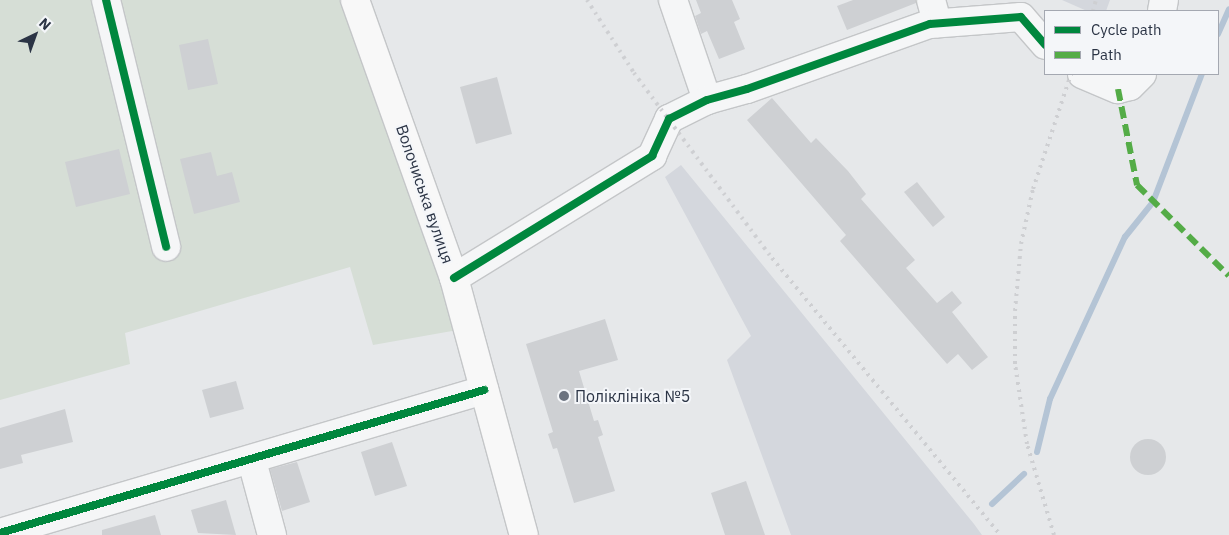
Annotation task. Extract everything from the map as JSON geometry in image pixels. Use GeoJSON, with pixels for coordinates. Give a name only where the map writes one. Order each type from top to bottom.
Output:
{"type":"FeatureCollection","features":[{"type":"Feature","properties":{"kind":"main road","name":"Волочиська вулиця"},"geometry":{"type":"LineString","coordinates":[[356,0],[454,278],[524,535]]}},
{"type":"Feature","properties":{"kind":"street"},"geometry":{"type":"LineString","coordinates":[[106,0],[166,247]]}},
{"type":"Feature","properties":{"kind":"street"},"geometry":{"type":"LineString","coordinates":[[673,0],[706,100]]}},
{"type":"Feature","properties":{"kind":"street"},"geometry":{"type":"LineString","coordinates":[[454,278],[652,156],[669,120],[706,100],[934,12],[1021,17],[1044,44]]}},
{"type":"Feature","properties":{"kind":"street"},"geometry":{"type":"LineString","coordinates":[[1084,75],[1118,89],[1130,86],[1141,75]]}},
{"type":"Feature","properties":{"kind":"street"},"geometry":{"type":"LineString","coordinates":[[0,533],[252,461],[484,390]]}},
{"type":"Feature","properties":{"kind":"street"},"geometry":{"type":"LineString","coordinates":[[252,461],[272,535]]}},
{"type":"Feature","properties":{"kind":"shaded area"},"geometry":{"type":"Polygon","coordinates":[[[0,0],[355,0],[469,328],[373,345],[350,267],[125,333],[130,364],[0,400],[0,0]]]}},
{"type":"Feature","properties":{"kind":"shaded area"},"geometry":{"type":"Polygon","coordinates":[[[1062,0],[1110,0],[1106,10],[1085,10],[1062,0]]]}},
{"type":"Feature","properties":{"kind":"shaded area"},"geometry":{"type":"Polygon","coordinates":[[[681,165],[982,535],[791,535],[727,360],[751,336],[665,177],[681,165]]]}},
{"type":"Feature","properties":{"kind":"building"},"geometry":{"type":"Polygon","coordinates":[[[696,0],[732,0],[740,19],[734,22],[745,49],[719,59],[707,31],[701,34],[695,16],[701,13],[696,0]]]}},
{"type":"Feature","properties":{"kind":"building"},"geometry":{"type":"Polygon","coordinates":[[[853,0],[916,0],[916,3],[847,30],[837,6],[853,0]]]}},
{"type":"Feature","properties":{"kind":"building"},"geometry":{"type":"Polygon","coordinates":[[[208,39],[218,84],[188,90],[179,45],[208,39]]]}},
{"type":"Feature","properties":{"kind":"building"},"geometry":{"type":"Polygon","coordinates":[[[497,77],[512,134],[476,144],[460,87],[497,77]]]}},
{"type":"Feature","properties":{"kind":"building"},"geometry":{"type":"Polygon","coordinates":[[[772,98],[811,143],[816,138],[848,171],[866,194],[861,199],[915,260],[906,268],[937,303],[952,291],[962,303],[952,312],[988,357],[972,370],[958,354],[947,364],[840,241],[846,235],[747,120],[772,98]]]}},
{"type":"Feature","properties":{"kind":"building"},"geometry":{"type":"Polygon","coordinates":[[[119,149],[130,194],[76,207],[65,162],[119,149]]]}},
{"type":"Feature","properties":{"kind":"building"},"geometry":{"type":"Polygon","coordinates":[[[211,152],[217,176],[232,172],[240,202],[194,214],[180,159],[211,152]]]}},
{"type":"Feature","properties":{"kind":"building"},"geometry":{"type":"Polygon","coordinates":[[[917,182],[945,217],[933,227],[904,192],[917,182]]]}},
{"type":"Feature","properties":{"kind":"building","name":"Поліклініка №5"},"geometry":{"type":"Polygon","coordinates":[[[605,319],[618,360],[579,371],[594,421],[598,420],[603,435],[598,437],[615,491],[574,503],[557,448],[553,449],[548,434],[553,432],[526,344],[605,319]]]}},
{"type":"Feature","properties":{"kind":"building"},"geometry":{"type":"Polygon","coordinates":[[[236,381],[244,409],[210,418],[202,390],[236,381]]]}},
{"type":"Feature","properties":{"kind":"building"},"geometry":{"type":"Polygon","coordinates":[[[65,409],[73,442],[21,455],[23,463],[0,469],[0,428],[65,409]]]}},
{"type":"Feature","properties":{"kind":"building"},"geometry":{"type":"Polygon","coordinates":[[[1148,439],[1161,444],[1166,457],[1161,470],[1148,475],[1135,470],[1130,457],[1135,444],[1148,439]]]}},
{"type":"Feature","properties":{"kind":"building"},"geometry":{"type":"Polygon","coordinates":[[[392,442],[407,486],[375,496],[361,452],[392,442]]]}},
{"type":"Feature","properties":{"kind":"building"},"geometry":{"type":"Polygon","coordinates":[[[297,462],[310,502],[282,511],[270,469],[297,462]]]}},
{"type":"Feature","properties":{"kind":"building"},"geometry":{"type":"Polygon","coordinates":[[[746,481],[765,535],[725,535],[711,493],[746,481]]]}},
{"type":"Feature","properties":{"kind":"building"},"geometry":{"type":"Polygon","coordinates":[[[226,500],[236,535],[198,533],[191,510],[226,500]]]}},
{"type":"Feature","properties":{"kind":"building"},"geometry":{"type":"Polygon","coordinates":[[[155,515],[161,535],[102,535],[102,530],[155,515]]]}},
{"type":"Feature","properties":{"kind":"waterway"},"geometry":{"type":"LineString","coordinates":[[1219,32],[1229,9]]}},
{"type":"Feature","properties":{"kind":"waterway"},"geometry":{"type":"LineString","coordinates":[[1037,452],[1050,399],[1125,237],[1153,202],[1202,75]]}},
{"type":"Feature","properties":{"kind":"waterway"},"geometry":{"type":"LineString","coordinates":[[992,504],[1024,474]]}},
{"type":"Feature","properties":{"kind":"railway"},"geometry":{"type":"LineString","coordinates":[[587,0],[634,73],[772,258],[1000,535]]}},
{"type":"Feature","properties":{"kind":"railway"},"geometry":{"type":"LineString","coordinates":[[1093,10],[1096,0]]}},
{"type":"Feature","properties":{"kind":"railway"},"geometry":{"type":"LineString","coordinates":[[1054,535],[1027,444],[1015,364],[1015,311],[1021,244],[1033,189],[1071,75]]}},
{"type":"Feature","properties":{"kind":"marked path"},"geometry":{"type":"LineString","coordinates":[[1118,89],[1137,185],[1229,276]]}},
{"type":"Feature","properties":{"kind":"cycle path"},"geometry":{"type":"LineString","coordinates":[[106,0],[166,247]]}},
{"type":"Feature","properties":{"kind":"cycle path"},"geometry":{"type":"LineString","coordinates":[[454,278],[652,156],[669,119],[707,100],[747,89],[930,24],[1021,17],[1044,44]]}},
{"type":"Feature","properties":{"kind":"cycle path"},"geometry":{"type":"LineString","coordinates":[[0,533],[484,390]]}},
{"type":"Feature","properties":{"kind":"place","name":"Поліклініка №5"},"geometry":{"type":"Point","coordinates":[564,396]}}]}
